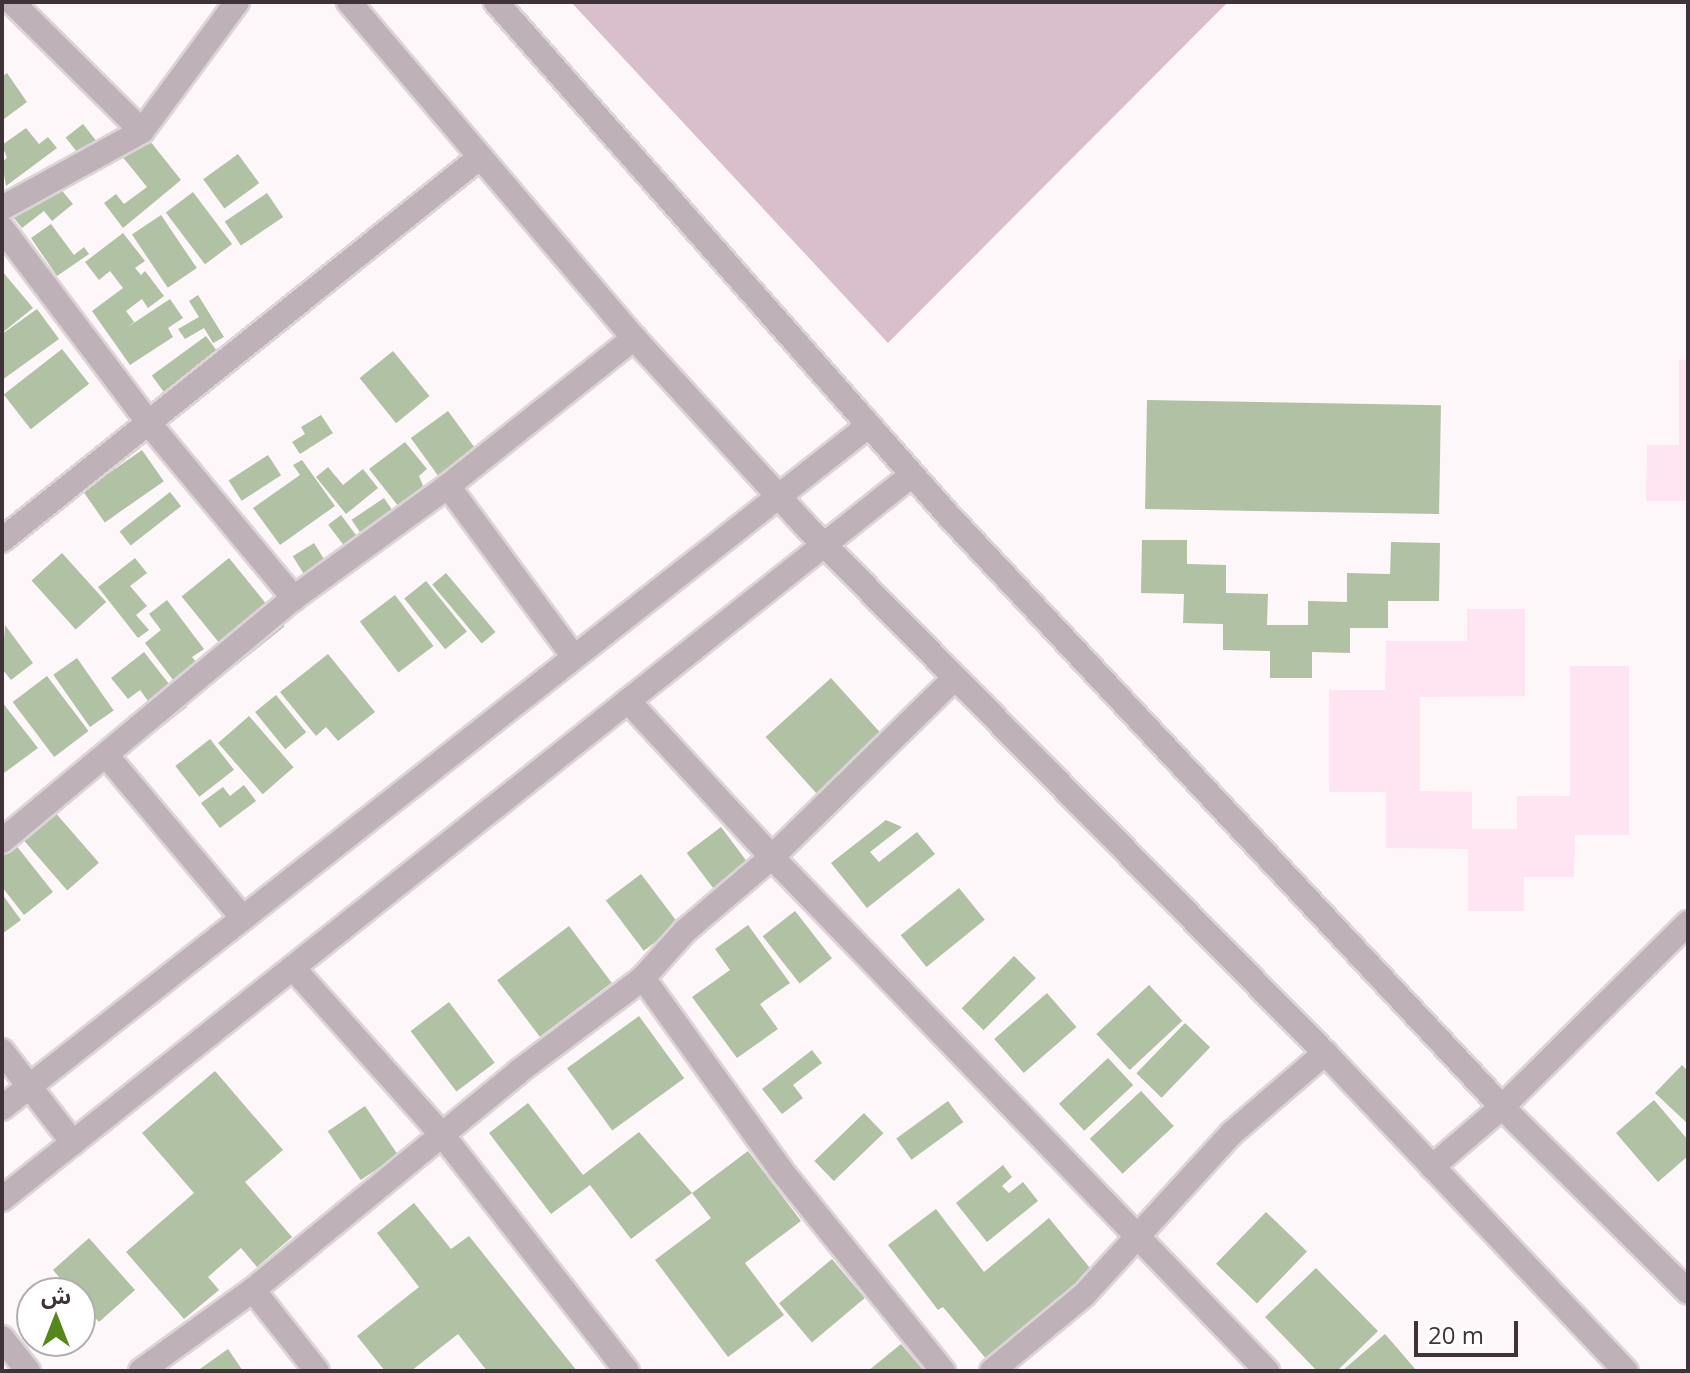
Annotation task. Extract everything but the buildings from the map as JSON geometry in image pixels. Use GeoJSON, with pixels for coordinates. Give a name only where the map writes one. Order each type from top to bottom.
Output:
{"type":"FeatureCollection","features":[{"type":"Feature","properties":{"kind":"street"},"geometry":{"type":"LineString","coordinates":[[12,2],[142,131]]}},
{"type":"Feature","properties":{"kind":"street"},"geometry":{"type":"LineString","coordinates":[[2,208],[142,131],[237,2]]}},
{"type":"Feature","properties":{"kind":"street"},"geometry":{"type":"LineString","coordinates":[[349,2],[634,338],[824,545],[1325,1053],[1626,1371]]}},
{"type":"Feature","properties":{"kind":"street"},"geometry":{"type":"LineString","coordinates":[[496,2],[912,475],[1502,1107],[1683,1276]]}},
{"type":"Feature","properties":{"kind":"street"},"geometry":{"type":"LineString","coordinates":[[2,540],[151,426],[479,158]]}},
{"type":"Feature","properties":{"kind":"street"},"geometry":{"type":"LineString","coordinates":[[2,228],[151,426],[294,598]]}},
{"type":"Feature","properties":{"kind":"street"},"geometry":{"type":"LineString","coordinates":[[2,841],[294,598],[448,486],[634,338]]}},
{"type":"Feature","properties":{"kind":"street"},"geometry":{"type":"LineString","coordinates":[[2,1108],[868,426]]}},
{"type":"Feature","properties":{"kind":"street"},"geometry":{"type":"LineString","coordinates":[[2,1199],[912,475]]}},
{"type":"Feature","properties":{"kind":"street"},"geometry":{"type":"LineString","coordinates":[[448,486],[574,657]]}},
{"type":"Feature","properties":{"kind":"street"},"geometry":{"type":"LineString","coordinates":[[141,1371],[253,1290],[444,1137],[518,1072],[643,978],[685,931],[772,857],[955,678]]}},
{"type":"Feature","properties":{"kind":"street"},"geometry":{"type":"LineString","coordinates":[[628,701],[772,857],[1267,1371]]}},
{"type":"Feature","properties":{"kind":"street"},"geometry":{"type":"LineString","coordinates":[[106,755],[243,918]]}},
{"type":"Feature","properties":{"kind":"street"},"geometry":{"type":"LineString","coordinates":[[1432,1167],[1502,1107],[1688,923]]}},
{"type":"Feature","properties":{"kind":"street"},"geometry":{"type":"LineString","coordinates":[[293,968],[444,1137],[627,1371]]}},
{"type":"Feature","properties":{"kind":"street"},"geometry":{"type":"LineString","coordinates":[[643,978],[780,1169],[943,1371]]}},
{"type":"Feature","properties":{"kind":"street"},"geometry":{"type":"LineString","coordinates":[[2,1051],[73,1143]]}},
{"type":"Feature","properties":{"kind":"street"},"geometry":{"type":"LineString","coordinates":[[992,1371],[1084,1295],[1232,1133],[1325,1053]]}},
{"type":"Feature","properties":{"kind":"street"},"geometry":{"type":"LineString","coordinates":[[253,1290],[317,1371]]}},
{"type":"Feature","properties":{"kind":"street"},"geometry":{"type":"LineString","coordinates":[[2,1338],[28,1371]]}},
{"type":"Feature","properties":{"kind":"shaded area"},"geometry":{"type":"Polygon","coordinates":[[[571,2],[1228,2],[888,343],[571,2]]]}},
{"type":"Feature","properties":{"kind":"shaded area"},"geometry":{"type":"Polygon","coordinates":[[[1679,360],[1688,360],[1688,501],[1646,501],[1647,445],[1679,445],[1679,360]]]}},
{"type":"Feature","properties":{"kind":"shaded area"},"geometry":{"type":"Polygon","coordinates":[[[1467,609],[1525,609],[1525,696],[1420,697],[1420,791],[1472,792],[1472,829],[1517,829],[1517,796],[1570,796],[1570,666],[1629,666],[1629,835],[1575,835],[1574,877],[1524,877],[1524,911],[1468,911],[1468,849],[1386,848],[1386,792],[1329,792],[1329,690],[1385,690],[1386,641],[1467,641],[1467,609]]]}}]}
